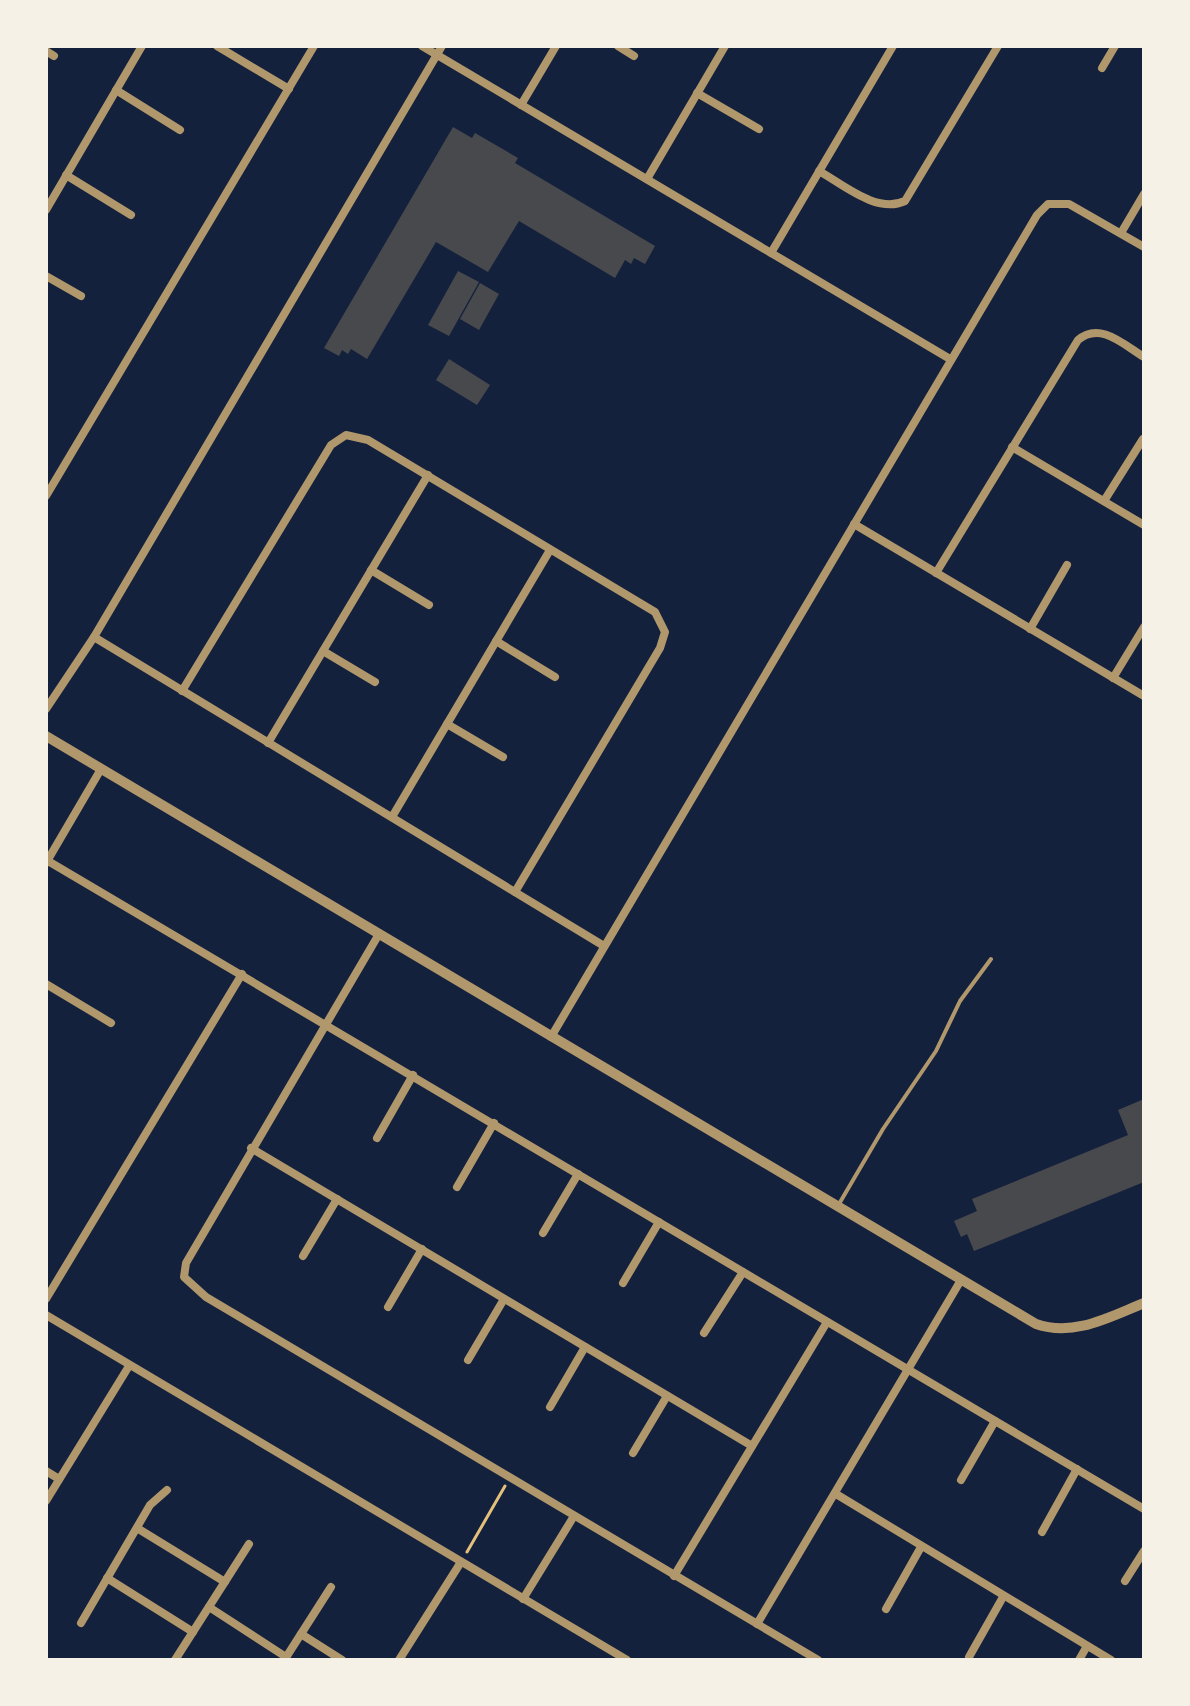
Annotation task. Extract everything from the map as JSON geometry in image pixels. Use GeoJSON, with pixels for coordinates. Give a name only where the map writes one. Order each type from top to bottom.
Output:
{"type":"FeatureCollection","features":[{"type":"Feature","properties":{"kind":"street"},"geometry":{"type":"LineString","coordinates":[[46,210],[142,46]]}},
{"type":"Feature","properties":{"kind":"street"},"geometry":{"type":"LineString","coordinates":[[217,46],[289,89]]}},
{"type":"Feature","properties":{"kind":"street"},"geometry":{"type":"LineString","coordinates":[[46,496],[314,46]]}},
{"type":"Feature","properties":{"kind":"street"},"geometry":{"type":"LineString","coordinates":[[422,46],[950,359]]}},
{"type":"Feature","properties":{"kind":"street"},"geometry":{"type":"LineString","coordinates":[[46,709],[94,637],[442,46]]}},
{"type":"Feature","properties":{"kind":"street"},"geometry":{"type":"LineString","coordinates":[[521,105],[556,46]]}},
{"type":"Feature","properties":{"kind":"street"},"geometry":{"type":"LineString","coordinates":[[618,46],[634,56]]}},
{"type":"Feature","properties":{"kind":"street"},"geometry":{"type":"LineString","coordinates":[[647,179],[725,46]]}},
{"type":"Feature","properties":{"kind":"street"},"geometry":{"type":"LineString","coordinates":[[771,253],[893,46]]}},
{"type":"Feature","properties":{"kind":"street"},"geometry":{"type":"LineString","coordinates":[[819,171],[877,203],[888,206],[905,201],[998,46]]}},
{"type":"Feature","properties":{"kind":"street"},"geometry":{"type":"LineString","coordinates":[[1102,68],[1115,46]]}},
{"type":"Feature","properties":{"kind":"street"},"geometry":{"type":"LineString","coordinates":[[116,90],[180,130]]}},
{"type":"Feature","properties":{"kind":"street"},"geometry":{"type":"LineString","coordinates":[[697,93],[759,129]]}},
{"type":"Feature","properties":{"kind":"street"},"geometry":{"type":"LineString","coordinates":[[66,175],[131,215]]}},
{"type":"Feature","properties":{"kind":"street"},"geometry":{"type":"LineString","coordinates":[[1121,233],[1144,194]]}},
{"type":"Feature","properties":{"kind":"street"},"geometry":{"type":"LineString","coordinates":[[551,1037],[1037,215],[1048,204],[1069,204],[1144,247]]}},
{"type":"Feature","properties":{"kind":"street"},"geometry":{"type":"LineString","coordinates":[[46,276],[81,296]]}},
{"type":"Feature","properties":{"kind":"street"},"geometry":{"type":"LineString","coordinates":[[936,573],[1085,334],[1104,333],[1144,357]]}},
{"type":"Feature","properties":{"kind":"street"},"geometry":{"type":"LineString","coordinates":[[182,691],[337,438],[355,435],[368,440],[655,612],[665,632],[660,648],[515,892]]}},
{"type":"Feature","properties":{"kind":"street"},"geometry":{"type":"LineString","coordinates":[[1104,501],[1143,439]]}},
{"type":"Feature","properties":{"kind":"street"},"geometry":{"type":"LineString","coordinates":[[1012,447],[1144,525]]}},
{"type":"Feature","properties":{"kind":"street"},"geometry":{"type":"LineString","coordinates":[[268,743],[428,475]]}},
{"type":"Feature","properties":{"kind":"street"},"geometry":{"type":"LineString","coordinates":[[854,524],[1144,696]]}},
{"type":"Feature","properties":{"kind":"street"},"geometry":{"type":"LineString","coordinates":[[392,817],[550,550]]}},
{"type":"Feature","properties":{"kind":"street"},"geometry":{"type":"LineString","coordinates":[[1030,629],[1067,565]]}},
{"type":"Feature","properties":{"kind":"street"},"geometry":{"type":"LineString","coordinates":[[371,570],[429,605]]}},
{"type":"Feature","properties":{"kind":"street"},"geometry":{"type":"LineString","coordinates":[[1113,678],[1144,627]]}},
{"type":"Feature","properties":{"kind":"street"},"geometry":{"type":"LineString","coordinates":[[94,637],[604,946]]}},
{"type":"Feature","properties":{"kind":"street"},"geometry":{"type":"LineString","coordinates":[[496,641],[555,677]]}},
{"type":"Feature","properties":{"kind":"street"},"geometry":{"type":"LineString","coordinates":[[323,651],[375,682]]}},
{"type":"Feature","properties":{"kind":"street"},"geometry":{"type":"LineString","coordinates":[[447,724],[503,757]]}},
{"type":"Feature","properties":{"kind":"street"},"geometry":{"type":"LineString","coordinates":[[46,736],[961,1280],[1050,1329],[1075,1329],[1144,1303]]}},
{"type":"Feature","properties":{"kind":"street"},"geometry":{"type":"LineString","coordinates":[[101,769],[47,862],[326,1023],[1144,1509]]}},
{"type":"Feature","properties":{"kind":"street"},"geometry":{"type":"LineString","coordinates":[[379,934],[186,1263],[184,1271],[188,1283],[206,1297],[818,1660]]}},
{"type":"Feature","properties":{"kind":"street"},"geometry":{"type":"LineString","coordinates":[[46,1299],[242,974]]}},
{"type":"Feature","properties":{"kind":"street"},"geometry":{"type":"LineString","coordinates":[[46,984],[111,1023]]}},
{"type":"Feature","properties":{"kind":"street"},"geometry":{"type":"LineString","coordinates":[[377,1138],[413,1075]]}},
{"type":"Feature","properties":{"kind":"street"},"geometry":{"type":"LineString","coordinates":[[457,1187],[494,1123]]}},
{"type":"Feature","properties":{"kind":"street"},"geometry":{"type":"LineString","coordinates":[[251,1148],[752,1446]]}},
{"type":"Feature","properties":{"kind":"street"},"geometry":{"type":"LineString","coordinates":[[543,1233],[578,1174]]}},
{"type":"Feature","properties":{"kind":"street"},"geometry":{"type":"LineString","coordinates":[[303,1256],[337,1199]]}},
{"type":"Feature","properties":{"kind":"street"},"geometry":{"type":"LineString","coordinates":[[623,1283],[659,1222]]}},
{"type":"Feature","properties":{"kind":"street"},"geometry":{"type":"LineString","coordinates":[[388,1307],[422,1249]]}},
{"type":"Feature","properties":{"kind":"street"},"geometry":{"type":"LineString","coordinates":[[704,1333],[743,1272]]}},
{"type":"Feature","properties":{"kind":"street"},"geometry":{"type":"LineString","coordinates":[[757,1624],[961,1280]]}},
{"type":"Feature","properties":{"kind":"street"},"geometry":{"type":"LineString","coordinates":[[468,1360],[504,1299]]}},
{"type":"Feature","properties":{"kind":"street"},"geometry":{"type":"LineString","coordinates":[[46,1315],[627,1660]]}},
{"type":"Feature","properties":{"kind":"street"},"geometry":{"type":"LineString","coordinates":[[674,1576],[827,1322]]}},
{"type":"Feature","properties":{"kind":"street"},"geometry":{"type":"LineString","coordinates":[[550,1407],[585,1347]]}},
{"type":"Feature","properties":{"kind":"street"},"geometry":{"type":"LineString","coordinates":[[46,1501],[129,1366]]}},
{"type":"Feature","properties":{"kind":"street"},"geometry":{"type":"LineString","coordinates":[[633,1453],[667,1396]]}},
{"type":"Feature","properties":{"kind":"street"},"geometry":{"type":"LineString","coordinates":[[961,1480],[995,1421]]}},
{"type":"Feature","properties":{"kind":"street"},"geometry":{"type":"LineString","coordinates":[[1042,1532],[1077,1469]]}},
{"type":"Feature","properties":{"kind":"street"},"geometry":{"type":"LineString","coordinates":[[46,1471],[59,1479]]}},
{"type":"Feature","properties":{"kind":"street"},"geometry":{"type":"LineString","coordinates":[[81,1623],[154,1500],[167,1490]]}},
{"type":"Feature","properties":{"kind":"street"},"geometry":{"type":"LineString","coordinates":[[836,1494],[1111,1660]]}},
{"type":"Feature","properties":{"kind":"street"},"geometry":{"type":"LineString","coordinates":[[523,1599],[574,1516]]}},
{"type":"Feature","properties":{"kind":"street"},"geometry":{"type":"LineString","coordinates":[[137,1528],[225,1582]]}},
{"type":"Feature","properties":{"kind":"street"},"geometry":{"type":"LineString","coordinates":[[175,1660],[249,1544]]}},
{"type":"Feature","properties":{"kind":"street"},"geometry":{"type":"LineString","coordinates":[[886,1609],[921,1547]]}},
{"type":"Feature","properties":{"kind":"street"},"geometry":{"type":"LineString","coordinates":[[1125,1581],[1144,1551]]}},
{"type":"Feature","properties":{"kind":"street"},"geometry":{"type":"LineString","coordinates":[[399,1660],[461,1562]]}},
{"type":"Feature","properties":{"kind":"street"},"geometry":{"type":"LineString","coordinates":[[107,1578],[193,1632]]}},
{"type":"Feature","properties":{"kind":"street"},"geometry":{"type":"LineString","coordinates":[[209,1607],[286,1659],[331,1587]]}},
{"type":"Feature","properties":{"kind":"street"},"geometry":{"type":"LineString","coordinates":[[969,1657],[1003,1597]]}},
{"type":"Feature","properties":{"kind":"street"},"geometry":{"type":"LineString","coordinates":[[301,1634],[342,1660]]}},
{"type":"Feature","properties":{"kind":"street"},"geometry":{"type":"LineString","coordinates":[[1079,1660],[1087,1646]]}},
{"type":"Feature","properties":{"kind":"lane"},"geometry":{"type":"LineString","coordinates":[[838,1206],[883,1129],[936,1051],[960,1001],[991,959]]}},
{"type":"Feature","properties":{"kind":"path"},"geometry":{"type":"LineString","coordinates":[[461,1562],[509,1478]]}},
{"type":"Feature","properties":{"kind":"building"},"geometry":{"type":"Polygon","coordinates":[[[453,127],[472,138],[475,133],[518,158],[515,163],[655,246],[645,264],[634,258],[631,264],[625,260],[615,278],[519,221],[488,272],[436,242],[367,359],[351,349],[348,354],[342,350],[339,356],[324,348],[453,127]]]}},
{"type":"Feature","properties":{"kind":"building"},"geometry":{"type":"Polygon","coordinates":[[[458,271],[479,282],[449,336],[428,325],[458,271]]]}},
{"type":"Feature","properties":{"kind":"building"},"geometry":{"type":"Polygon","coordinates":[[[480,283],[499,294],[479,330],[460,319],[480,283]]]}},
{"type":"Feature","properties":{"kind":"building"},"geometry":{"type":"Polygon","coordinates":[[[449,359],[490,385],[477,405],[436,380],[449,359]]]}},
{"type":"Feature","properties":{"kind":"building"},"geometry":{"type":"Polygon","coordinates":[[[1144,1099],[1144,1182],[974,1251],[967,1234],[961,1237],[954,1221],[977,1211],[972,1199],[1128,1135],[1118,1110],[1144,1099]]]}}]}
